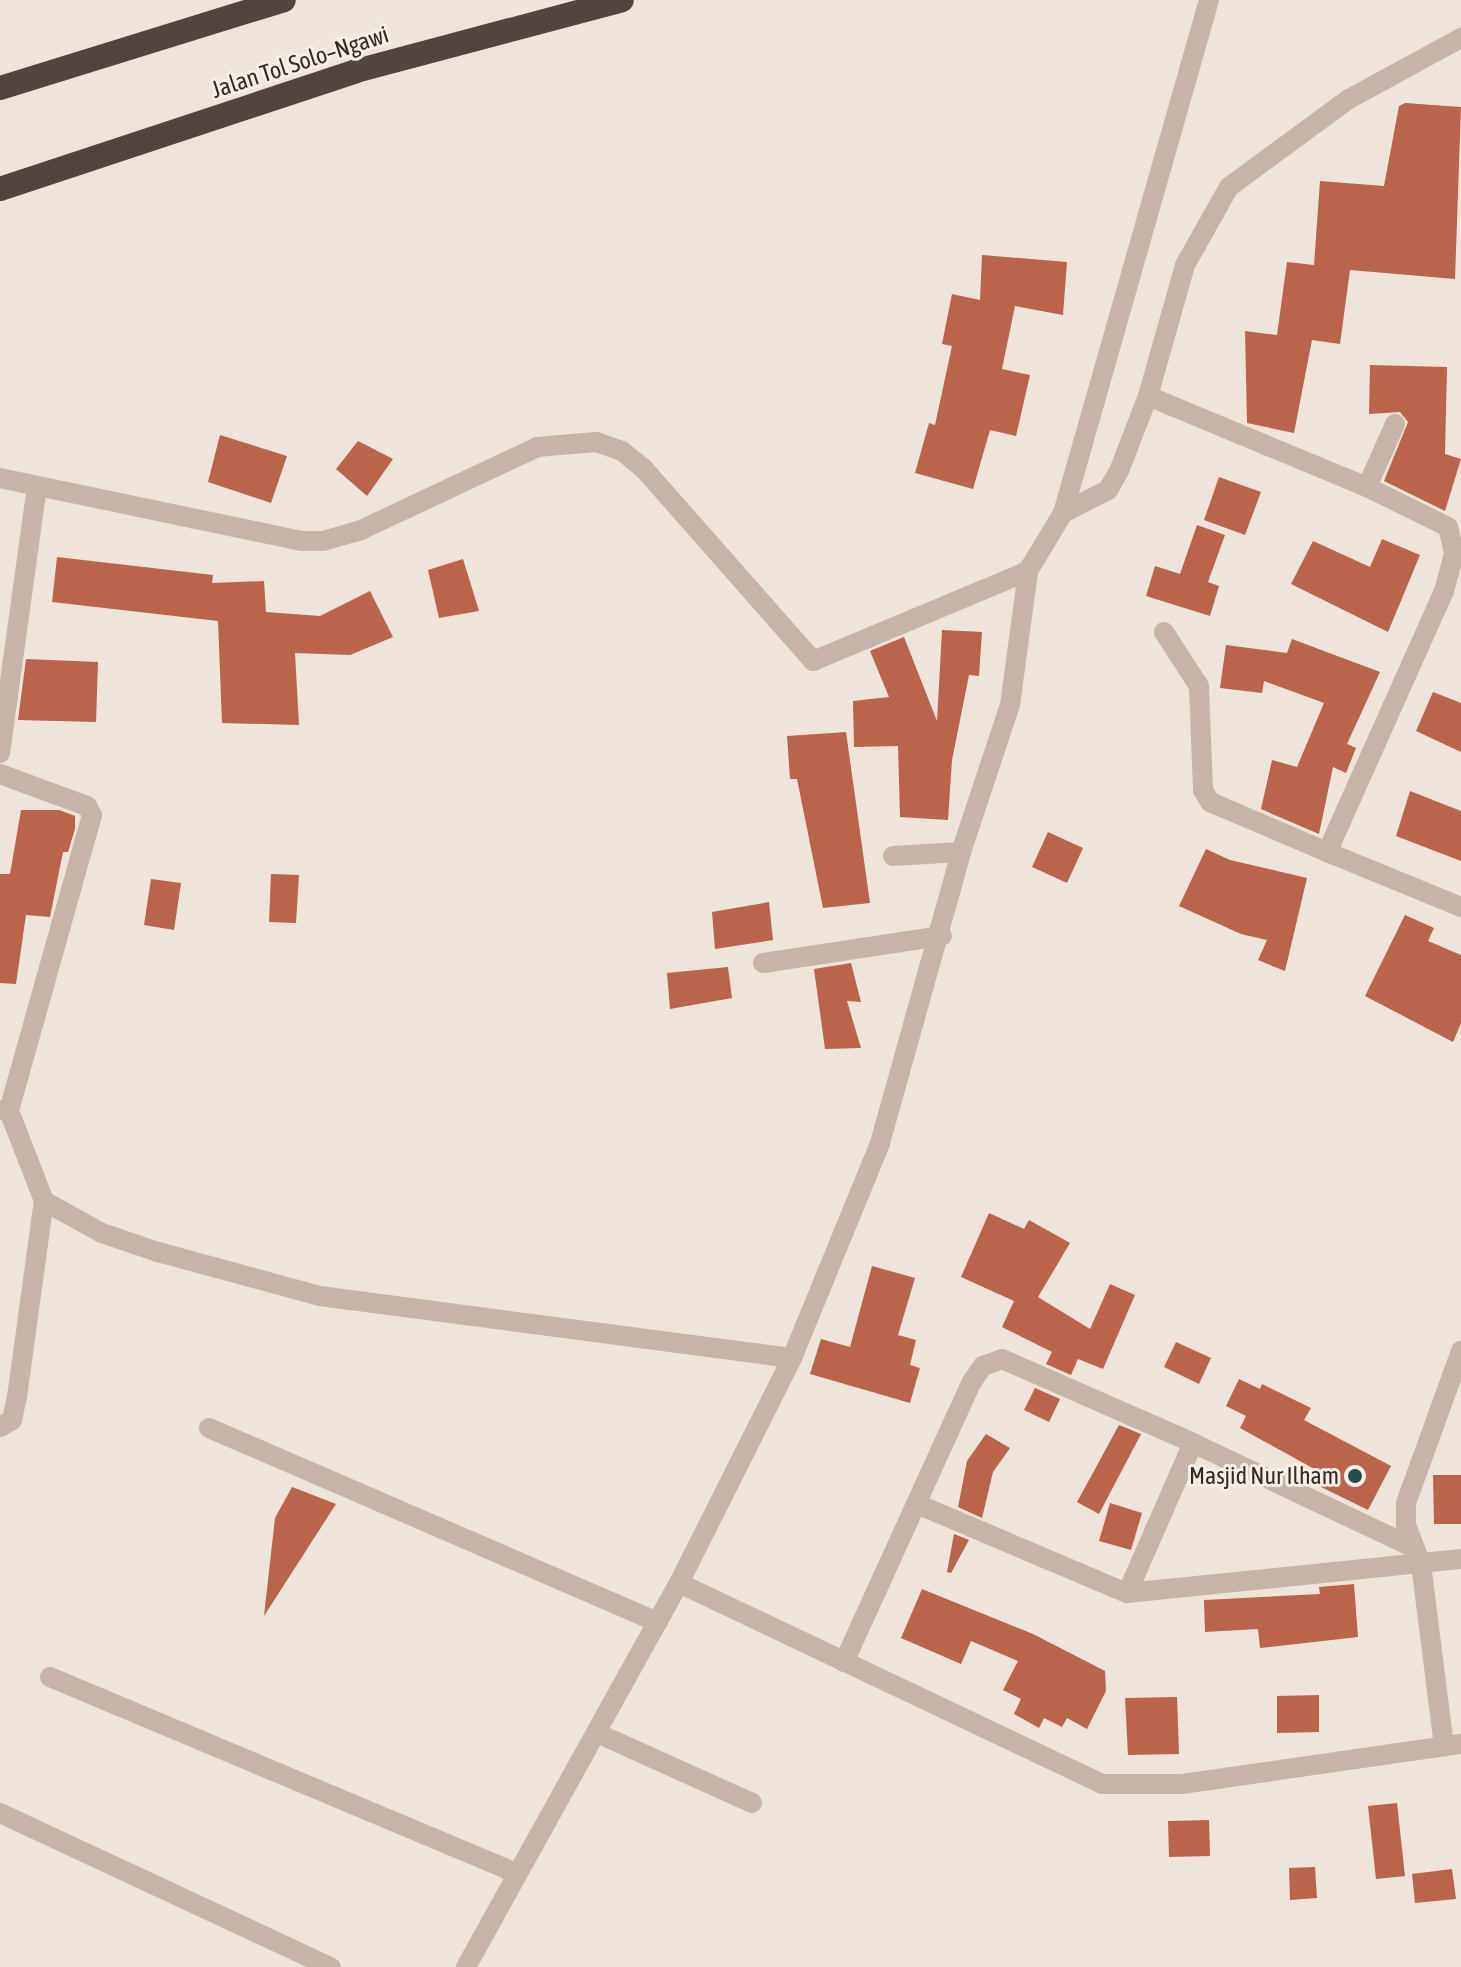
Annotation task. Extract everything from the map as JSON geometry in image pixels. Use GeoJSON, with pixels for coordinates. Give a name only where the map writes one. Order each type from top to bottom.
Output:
{"type":"FeatureCollection","features":[{"type":"Feature","properties":{"kind":"highway"},"geometry":{"type":"LineString","coordinates":[[0,88],[284,0]]}},
{"type":"Feature","properties":{"kind":"highway","name":"Jalan Tol Solo–Ngawi"},"geometry":{"type":"LineString","coordinates":[[0,189],[356,71],[622,0]]}},
{"type":"Feature","properties":{"kind":"street"},"geometry":{"type":"LineString","coordinates":[[475,1963],[516,1873],[679,1583],[792,1358],[880,1143],[942,936],[961,852],[1010,705],[1028,571],[1063,513],[1209,0]]}},
{"type":"Feature","properties":{"kind":"street"},"geometry":{"type":"LineString","coordinates":[[1063,513],[1108,490],[1148,396],[1185,265],[1229,187],[1349,99],[1461,38]]}},
{"type":"Feature","properties":{"kind":"street"},"geometry":{"type":"LineString","coordinates":[[1148,396],[1367,487],[1448,527],[1454,554],[1444,591],[1327,852]]}},
{"type":"Feature","properties":{"kind":"street"},"geometry":{"type":"LineString","coordinates":[[1367,487],[1395,424]]}},
{"type":"Feature","properties":{"kind":"street"},"geometry":{"type":"LineString","coordinates":[[0,478],[37,488],[323,541],[361,530],[537,447],[565,441],[596,442],[622,451],[644,469],[813,661],[1028,571]]}},
{"type":"Feature","properties":{"kind":"street"},"geometry":{"type":"LineString","coordinates":[[0,753],[37,488]]}},
{"type":"Feature","properties":{"kind":"street"},"geometry":{"type":"LineString","coordinates":[[1164,632],[1199,686],[1204,712],[1203,790],[1210,802],[1461,907]]}},
{"type":"Feature","properties":{"kind":"street"},"geometry":{"type":"LineString","coordinates":[[0,774],[87,806],[92,815],[4,1110],[44,1201],[17,1397],[12,1420],[0,1427]]}},
{"type":"Feature","properties":{"kind":"street"},"geometry":{"type":"LineString","coordinates":[[893,856],[961,852]]}},
{"type":"Feature","properties":{"kind":"street"},"geometry":{"type":"LineString","coordinates":[[763,963],[942,936]]}},
{"type":"Feature","properties":{"kind":"street"},"geometry":{"type":"LineString","coordinates":[[44,1201],[102,1233],[158,1252],[320,1296],[792,1358]]}},
{"type":"Feature","properties":{"kind":"street"},"geometry":{"type":"LineString","coordinates":[[679,1583],[1102,1784],[1182,1784],[1453,1745],[1418,1556],[1406,1525],[1406,1503],[1461,1351]]}},
{"type":"Feature","properties":{"kind":"street"},"geometry":{"type":"LineString","coordinates":[[844,1662],[971,1383],[983,1366],[1002,1359],[1193,1443],[1418,1556]]}},
{"type":"Feature","properties":{"kind":"street"},"geometry":{"type":"LineString","coordinates":[[209,1428],[658,1622]]}},
{"type":"Feature","properties":{"kind":"street"},"geometry":{"type":"LineString","coordinates":[[1127,1593],[1193,1443]]}},
{"type":"Feature","properties":{"kind":"street"},"geometry":{"type":"LineString","coordinates":[[917,1504],[1127,1593],[1418,1556],[1461,1559]]}},
{"type":"Feature","properties":{"kind":"street"},"geometry":{"type":"LineString","coordinates":[[50,1677],[516,1873]]}},
{"type":"Feature","properties":{"kind":"street"},"geometry":{"type":"LineString","coordinates":[[597,1733],[752,1803]]}},
{"type":"Feature","properties":{"kind":"street"},"geometry":{"type":"LineString","coordinates":[[0,1813],[331,1967]]}},
{"type":"Feature","properties":{"kind":"building"},"geometry":{"type":"Polygon","coordinates":[[[1405,103],[1461,107],[1455,279],[1350,270],[1340,344],[1312,340],[1294,433],[1247,423],[1245,331],[1277,335],[1287,262],[1314,265],[1320,181],[1384,186],[1399,106],[1405,103]]]}},
{"type":"Feature","properties":{"kind":"building"},"geometry":{"type":"Polygon","coordinates":[[[982,255],[1067,262],[1063,315],[1015,306],[1002,369],[1030,375],[1016,436],[990,430],[973,489],[915,473],[929,423],[935,425],[952,346],[942,344],[952,294],[980,300],[982,255]]]}},
{"type":"Feature","properties":{"kind":"building"},"geometry":{"type":"Polygon","coordinates":[[[1370,365],[1447,367],[1445,454],[1461,459],[1445,511],[1384,481],[1408,422],[1400,412],[1369,414],[1370,365]]]}},
{"type":"Feature","properties":{"kind":"building"},"geometry":{"type":"Polygon","coordinates":[[[220,435],[287,456],[271,503],[208,482],[220,435]]]}},
{"type":"Feature","properties":{"kind":"building"},"geometry":{"type":"Polygon","coordinates":[[[358,441],[393,459],[367,496],[336,469],[358,441]]]}},
{"type":"Feature","properties":{"kind":"building"},"geometry":{"type":"Polygon","coordinates":[[[1219,477],[1261,492],[1245,535],[1204,520],[1219,477]]]}},
{"type":"Feature","properties":{"kind":"building"},"geometry":{"type":"Polygon","coordinates":[[[1197,525],[1225,535],[1208,582],[1219,586],[1210,616],[1146,596],[1155,566],[1180,574],[1197,525]]]}},
{"type":"Feature","properties":{"kind":"building"},"geometry":{"type":"Polygon","coordinates":[[[1382,539],[1420,555],[1388,632],[1291,584],[1313,541],[1370,567],[1382,539]]]}},
{"type":"Feature","properties":{"kind":"building"},"geometry":{"type":"Polygon","coordinates":[[[57,557],[213,575],[212,583],[264,581],[266,612],[320,616],[370,591],[393,637],[350,655],[295,653],[299,725],[222,723],[218,621],[52,602],[57,557]]]}},
{"type":"Feature","properties":{"kind":"building"},"geometry":{"type":"Polygon","coordinates":[[[463,559],[479,611],[439,618],[428,570],[463,559]]]}},
{"type":"Feature","properties":{"kind":"building"},"geometry":{"type":"Polygon","coordinates":[[[942,630],[982,632],[979,676],[969,675],[952,760],[948,820],[900,817],[898,746],[854,747],[853,701],[889,697],[870,651],[904,637],[937,721],[942,630]]]}},
{"type":"Feature","properties":{"kind":"building"},"geometry":{"type":"Polygon","coordinates":[[[1292,639],[1380,672],[1347,744],[1356,748],[1346,773],[1333,767],[1319,834],[1261,809],[1272,760],[1297,767],[1324,703],[1264,681],[1262,693],[1220,688],[1226,645],[1287,653],[1292,639]]]}},
{"type":"Feature","properties":{"kind":"building"},"geometry":{"type":"Polygon","coordinates":[[[26,659],[98,662],[96,722],[18,720],[26,659]]]}},
{"type":"Feature","properties":{"kind":"building"},"geometry":{"type":"Polygon","coordinates":[[[1433,692],[1461,703],[1461,752],[1416,731],[1433,692]]]}},
{"type":"Feature","properties":{"kind":"building"},"geometry":{"type":"Polygon","coordinates":[[[846,732],[870,903],[823,908],[797,779],[790,779],[787,736],[846,732]]]}},
{"type":"Feature","properties":{"kind":"building"},"geometry":{"type":"Polygon","coordinates":[[[1410,791],[1461,811],[1461,861],[1396,836],[1410,791]]]}},
{"type":"Feature","properties":{"kind":"building"},"geometry":{"type":"Polygon","coordinates":[[[21,810],[59,810],[75,816],[75,829],[68,852],[63,852],[50,917],[26,915],[16,984],[0,983],[0,874],[10,874],[21,810]]]}},
{"type":"Feature","properties":{"kind":"building"},"geometry":{"type":"Polygon","coordinates":[[[1048,832],[1083,848],[1067,883],[1032,867],[1048,832]]]}},
{"type":"Feature","properties":{"kind":"building"},"geometry":{"type":"Polygon","coordinates":[[[1206,849],[1230,860],[1307,878],[1285,971],[1258,960],[1267,940],[1241,934],[1179,906],[1206,849]]]}},
{"type":"Feature","properties":{"kind":"building"},"geometry":{"type":"Polygon","coordinates":[[[271,874],[299,875],[296,923],[269,922],[271,874]]]}},
{"type":"Feature","properties":{"kind":"building"},"geometry":{"type":"Polygon","coordinates":[[[151,879],[181,883],[174,930],[144,925],[151,879]]]}},
{"type":"Feature","properties":{"kind":"building"},"geometry":{"type":"Polygon","coordinates":[[[769,902],[773,940],[715,949],[712,912],[769,902]]]}},
{"type":"Feature","properties":{"kind":"building"},"geometry":{"type":"Polygon","coordinates":[[[1405,915],[1434,928],[1428,941],[1461,955],[1461,1023],[1453,1042],[1365,996],[1405,915]]]}},
{"type":"Feature","properties":{"kind":"building"},"geometry":{"type":"Polygon","coordinates":[[[851,963],[861,1002],[847,1001],[861,1048],[825,1049],[814,969],[851,963]]]}},
{"type":"Feature","properties":{"kind":"building"},"geometry":{"type":"Polygon","coordinates":[[[728,967],[732,998],[670,1009],[667,973],[728,967]]]}},
{"type":"Feature","properties":{"kind":"building"},"geometry":{"type":"Polygon","coordinates":[[[989,1213],[1024,1229],[1029,1220],[1070,1243],[1038,1297],[1090,1329],[1110,1284],[1135,1295],[1103,1369],[1078,1359],[1071,1375],[1046,1364],[1052,1352],[1002,1327],[1014,1301],[961,1277],[989,1213]]]}},
{"type":"Feature","properties":{"kind":"building"},"geometry":{"type":"Polygon","coordinates":[[[872,1266],[915,1278],[898,1335],[916,1340],[910,1365],[920,1368],[910,1403],[810,1374],[821,1339],[850,1347],[872,1266]]]}},
{"type":"Feature","properties":{"kind":"building"},"geometry":{"type":"Polygon","coordinates":[[[1176,1342],[1211,1358],[1199,1384],[1164,1367],[1176,1342]]]}},
{"type":"Feature","properties":{"kind":"building"},"geometry":{"type":"Polygon","coordinates":[[[1239,1379],[1260,1389],[1262,1384],[1311,1408],[1304,1420],[1391,1466],[1368,1510],[1319,1486],[1325,1475],[1240,1428],[1246,1416],[1226,1406],[1239,1379]]]}},
{"type":"Feature","properties":{"kind":"building"},"geometry":{"type":"Polygon","coordinates":[[[1035,1388],[1060,1399],[1049,1422],[1024,1410],[1035,1388]]]}},
{"type":"Feature","properties":{"kind":"building"},"geometry":{"type":"Polygon","coordinates":[[[1119,1425],[1141,1434],[1099,1514],[1077,1502],[1119,1425]]]}},
{"type":"Feature","properties":{"kind":"building"},"geometry":{"type":"Polygon","coordinates":[[[986,1434],[1010,1448],[993,1472],[982,1518],[958,1507],[967,1461],[986,1434]]]}},
{"type":"Feature","properties":{"kind":"building"},"geometry":{"type":"Polygon","coordinates":[[[1433,1475],[1461,1475],[1461,1524],[1434,1524],[1433,1475]]]}},
{"type":"Feature","properties":{"kind":"building"},"geometry":{"type":"Polygon","coordinates":[[[292,1487],[336,1504],[264,1616],[275,1518],[292,1487]]]}},
{"type":"Feature","properties":{"kind":"building"},"geometry":{"type":"Polygon","coordinates":[[[1110,1503],[1142,1513],[1131,1550],[1099,1541],[1110,1503]]]}},
{"type":"Feature","properties":{"kind":"building"},"geometry":{"type":"Polygon","coordinates":[[[954,1534],[969,1540],[951,1573],[947,1572],[954,1534]]]}},
{"type":"Feature","properties":{"kind":"building"},"geometry":{"type":"Polygon","coordinates":[[[1354,1584],[1358,1637],[1260,1648],[1258,1629],[1205,1632],[1204,1600],[1320,1594],[1319,1587],[1354,1584]]]}},
{"type":"Feature","properties":{"kind":"building"},"geometry":{"type":"Polygon","coordinates":[[[922,1589],[1033,1634],[1105,1671],[1106,1691],[1087,1729],[1067,1718],[1062,1727],[1044,1718],[1039,1728],[1014,1714],[1021,1699],[1003,1690],[1018,1661],[971,1641],[961,1664],[901,1638],[922,1589]]]}},
{"type":"Feature","properties":{"kind":"building"},"geometry":{"type":"Polygon","coordinates":[[[1319,1695],[1319,1732],[1277,1733],[1277,1696],[1319,1695]]]}},
{"type":"Feature","properties":{"kind":"building"},"geometry":{"type":"Polygon","coordinates":[[[1177,1697],[1179,1754],[1128,1755],[1125,1698],[1177,1697]]]}},
{"type":"Feature","properties":{"kind":"building"},"geometry":{"type":"Polygon","coordinates":[[[1397,1803],[1405,1876],[1376,1879],[1368,1806],[1397,1803]]]}},
{"type":"Feature","properties":{"kind":"building"},"geometry":{"type":"Polygon","coordinates":[[[1209,1820],[1210,1856],[1169,1857],[1168,1821],[1209,1820]]]}},
{"type":"Feature","properties":{"kind":"building"},"geometry":{"type":"Polygon","coordinates":[[[1315,1867],[1317,1898],[1290,1900],[1289,1868],[1315,1867]]]}},
{"type":"Feature","properties":{"kind":"building"},"geometry":{"type":"Polygon","coordinates":[[[1452,1869],[1456,1899],[1415,1903],[1412,1874],[1452,1869]]]}},
{"type":"Feature","properties":{"kind":"place","name":"Masjid Nur Ilham"},"geometry":{"type":"Point","coordinates":[1355,1476]}}]}
